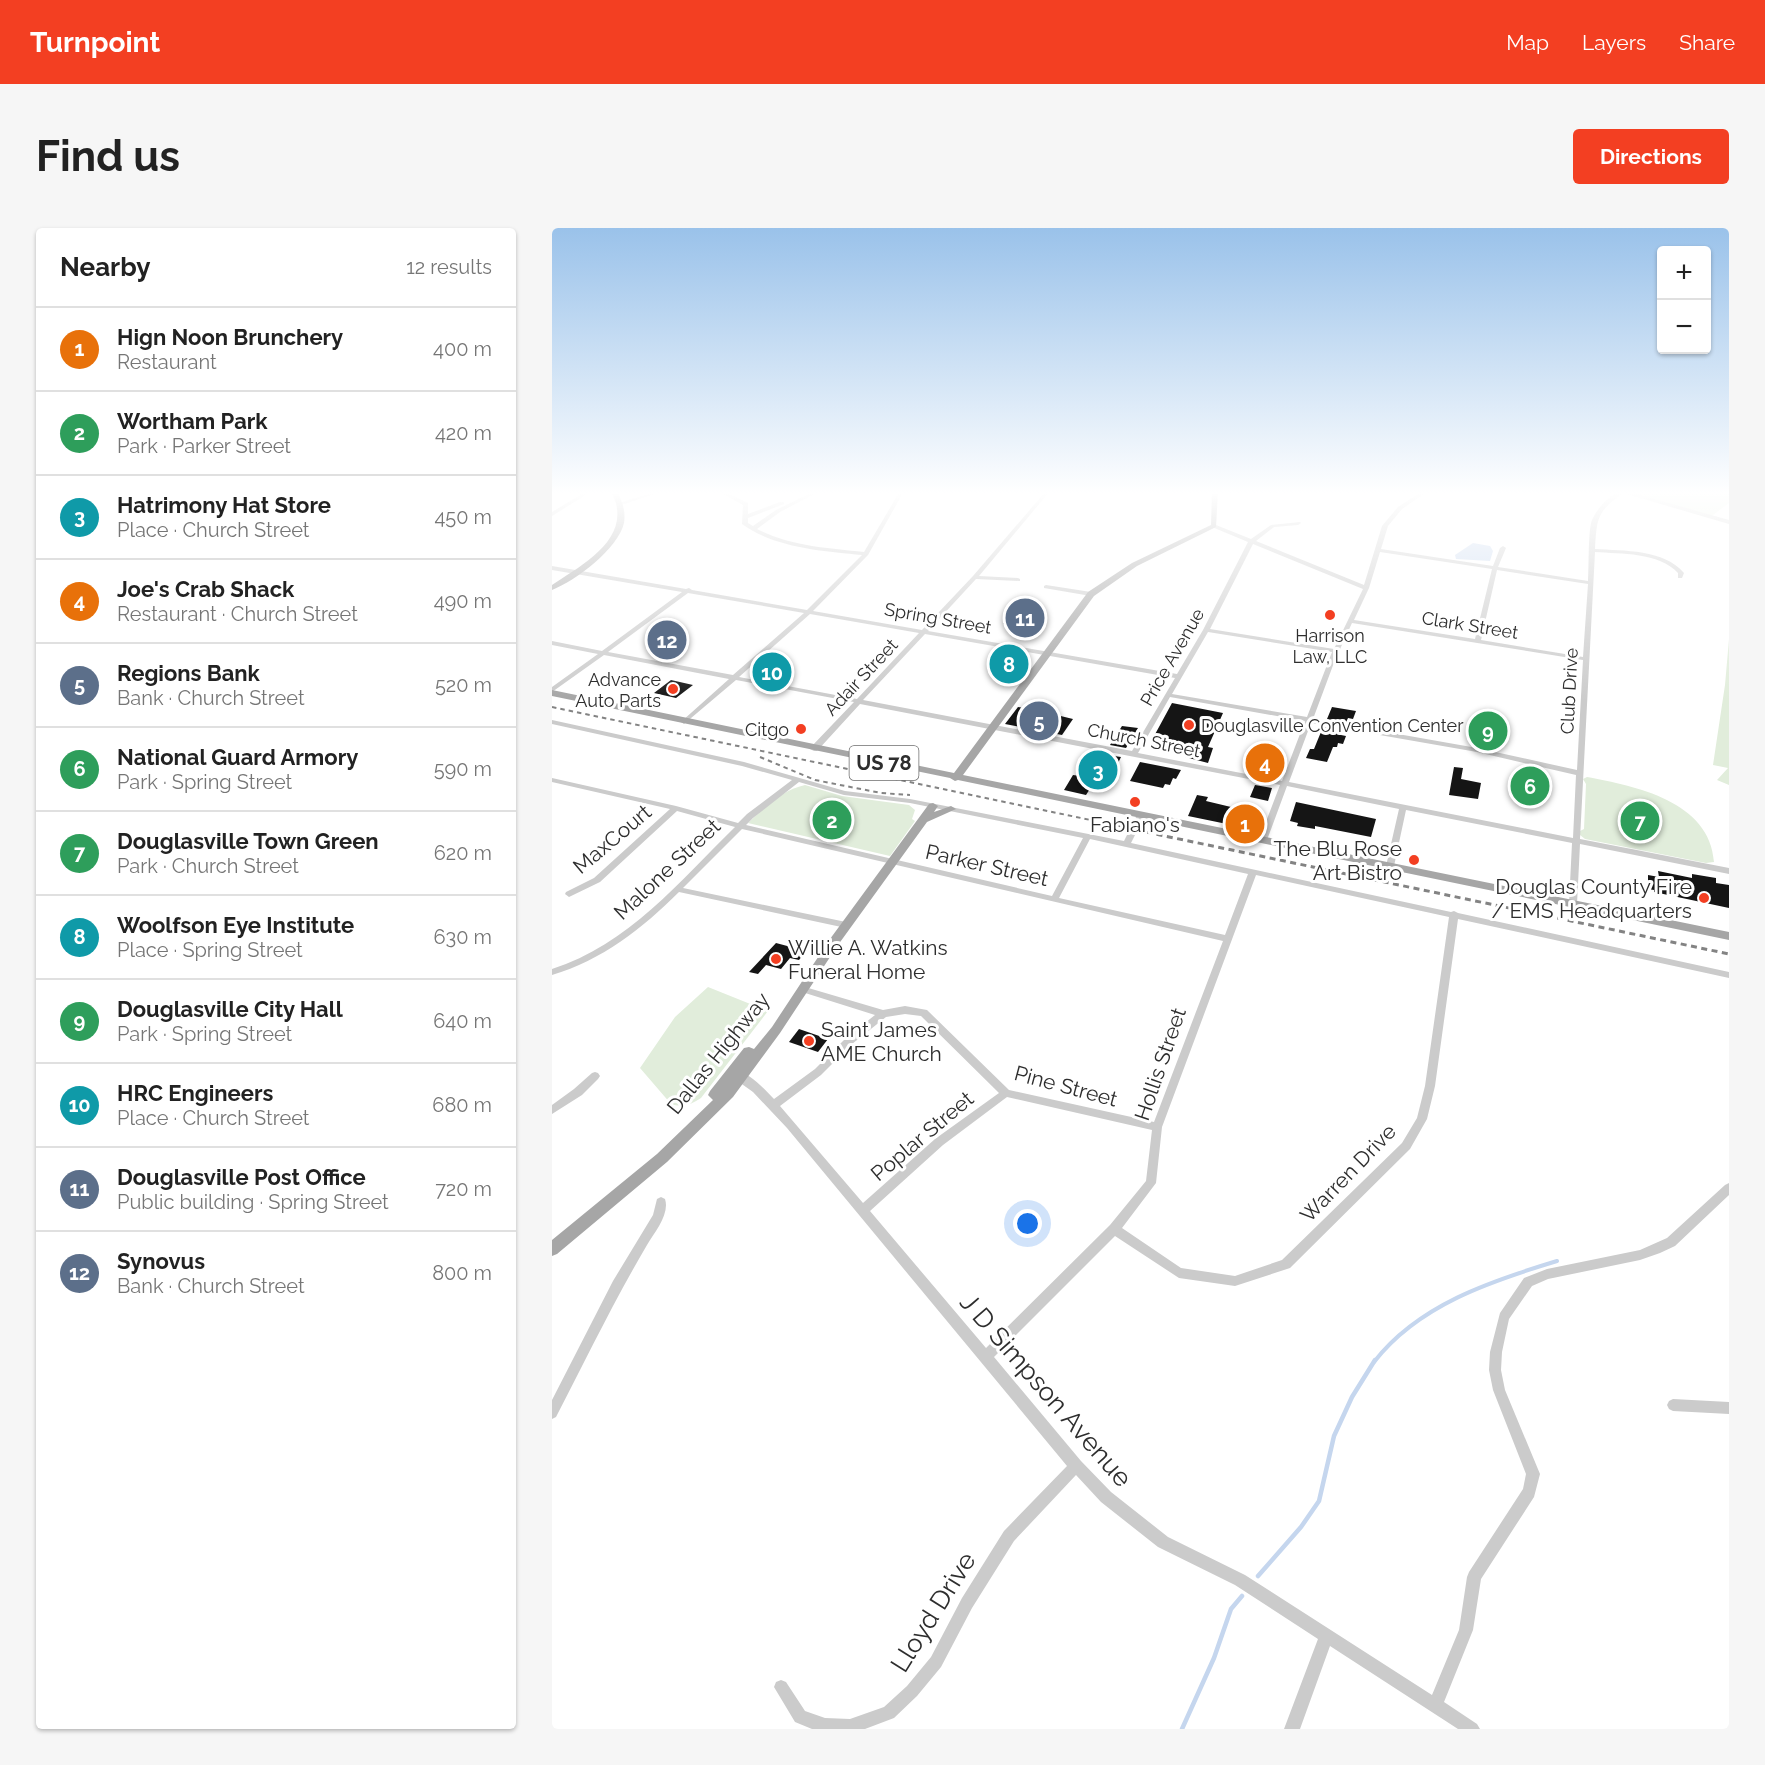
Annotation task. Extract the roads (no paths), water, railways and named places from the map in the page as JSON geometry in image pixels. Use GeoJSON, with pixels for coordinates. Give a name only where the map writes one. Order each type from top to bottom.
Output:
{"type":"FeatureCollection","features":[{"type":"Feature","properties":{"kind":"main road"},"geometry":{"type":"LineString","coordinates":[[552,588],[590,561]]}},
{"type":"Feature","properties":{"kind":"main road"},"geometry":{"type":"LineString","coordinates":[[955,778],[1092,594],[1109,579],[1141,561]]}},
{"type":"Feature","properties":{"kind":"main road","name":"US 78"},"geometry":{"type":"LineString","coordinates":[[552,691],[684,722],[1729,936]]}},
{"type":"Feature","properties":{"kind":"main road","name":"Dallas Highway"},"geometry":{"type":"LineString","coordinates":[[552,1249],[680,1141],[737,1075],[805,990],[834,942],[933,806]]}},
{"type":"Feature","properties":{"kind":"main road"},"geometry":{"type":"LineString","coordinates":[[924,820],[951,809]]}},
{"type":"Feature","properties":{"kind":"main road","name":"Dallas Highway"},"geometry":{"type":"LineString","coordinates":[[737,1075],[819,958],[834,942]]}},
{"type":"Feature","properties":{"kind":"street"},"geometry":{"type":"LineString","coordinates":[[684,722],[810,612],[859,561]]}},
{"type":"Feature","properties":{"kind":"street","name":"Adair Street"},"geometry":{"type":"LineString","coordinates":[[814,748],[989,561]]}},
{"type":"Feature","properties":{"kind":"street","name":"Price Avenue"},"geometry":{"type":"LineString","coordinates":[[1134,754],[1177,676],[1206,630],[1241,561]]}},
{"type":"Feature","properties":{"kind":"street"},"geometry":{"type":"LineString","coordinates":[[1299,561],[1366,588]]}},
{"type":"Feature","properties":{"kind":"street"},"geometry":{"type":"LineString","coordinates":[[1263,840],[1286,784],[1308,719],[1336,651],[1366,588],[1374,561]]}},
{"type":"Feature","properties":{"kind":"street"},"geometry":{"type":"LineString","coordinates":[[1449,561],[1591,583]]}},
{"type":"Feature","properties":{"kind":"street"},"geometry":{"type":"LineString","coordinates":[[1478,641],[1498,561]]}},
{"type":"Feature","properties":{"kind":"street","name":"Club Drive"},"geometry":{"type":"LineString","coordinates":[[1573,904],[1592,561]]}},
{"type":"Feature","properties":{"kind":"street"},"geometry":{"type":"LineString","coordinates":[[1665,561],[1678,566],[1680,577]]}},
{"type":"Feature","properties":{"kind":"street","name":"Spring Street"},"geometry":{"type":"LineString","coordinates":[[552,568],[1177,676]]}},
{"type":"Feature","properties":{"kind":"street"},"geometry":{"type":"LineString","coordinates":[[975,577],[1018,580]]}},
{"type":"Feature","properties":{"kind":"street"},"geometry":{"type":"LineString","coordinates":[[1046,587],[1092,594]]}},
{"type":"Feature","properties":{"kind":"street"},"geometry":{"type":"LineString","coordinates":[[552,691],[689,590]]}},
{"type":"Feature","properties":{"kind":"street","name":"Clark Street"},"geometry":{"type":"LineString","coordinates":[[1350,621],[1586,659]]}},
{"type":"Feature","properties":{"kind":"street"},"geometry":{"type":"LineString","coordinates":[[1206,630],[1336,651]]}},
{"type":"Feature","properties":{"kind":"street","name":"Church Street"},"geometry":{"type":"LineString","coordinates":[[552,643],[993,726],[1729,871]]}},
{"type":"Feature","properties":{"kind":"street"},"geometry":{"type":"LineString","coordinates":[[1169,694],[1478,750],[1579,773]]}},
{"type":"Feature","properties":{"kind":"street"},"geometry":{"type":"LineString","coordinates":[[552,722],[744,764],[844,792],[951,809],[1088,836],[1729,975]]}},
{"type":"Feature","properties":{"kind":"street","name":"Malone Street"},"geometry":{"type":"LineString","coordinates":[[552,972],[566,968],[604,948],[636,926],[761,806],[799,779]]}},
{"type":"Feature","properties":{"kind":"street"},"geometry":{"type":"LineString","coordinates":[[552,788],[556,780]]}},
{"type":"Feature","properties":{"kind":"street","name":"Parker Street"},"geometry":{"type":"LineString","coordinates":[[556,780],[676,808],[740,826],[1227,939]]}},
{"type":"Feature","properties":{"kind":"street","name":"MaxCourt"},"geometry":{"type":"LineString","coordinates":[[569,894],[597,880],[676,808]]}},
{"type":"Feature","properties":{"kind":"street"},"geometry":{"type":"LineString","coordinates":[[1390,866],[1403,808]]}},
{"type":"Feature","properties":{"kind":"street"},"geometry":{"type":"LineString","coordinates":[[1126,844],[1141,815]]}},
{"type":"Feature","properties":{"kind":"street"},"geometry":{"type":"LineString","coordinates":[[1054,899],[1088,836]]}},
{"type":"Feature","properties":{"kind":"street","name":"Hollis Street"},"geometry":{"type":"LineString","coordinates":[[986,1357],[1114,1229],[1151,1183],[1157,1127],[1253,872]]}},
{"type":"Feature","properties":{"kind":"street"},"geometry":{"type":"LineString","coordinates":[[677,889],[846,925]]}},
{"type":"Feature","properties":{"kind":"street","name":"Warren Drive"},"geometry":{"type":"LineString","coordinates":[[1114,1229],[1179,1273],[1235,1281],[1287,1264],[1406,1146],[1422,1119],[1430,1086],[1454,914]]}},
{"type":"Feature","properties":{"kind":"street"},"geometry":{"type":"LineString","coordinates":[[805,990],[883,1014]]}},
{"type":"Feature","properties":{"kind":"street","name":"Pine Street"},"geometry":{"type":"LineString","coordinates":[[883,1014],[905,1010],[924,1012],[1006,1093],[1157,1127]]}},
{"type":"Feature","properties":{"kind":"street"},"geometry":{"type":"LineString","coordinates":[[772,1106],[818,1072],[849,1041],[883,1014]]}},
{"type":"Feature","properties":{"kind":"street","name":"J D Simpson Avenue"},"geometry":{"type":"LineString","coordinates":[[737,1075],[772,1106],[864,1210],[1077,1466],[1106,1497],[1163,1542],[1240,1580],[1472,1729]]}},
{"type":"Feature","properties":{"kind":"street"},"geometry":{"type":"LineString","coordinates":[[552,1110],[578,1092],[595,1076]]}},
{"type":"Feature","properties":{"kind":"street","name":"Poplar Street"},"geometry":{"type":"LineString","coordinates":[[864,1210],[939,1142],[1006,1093]]}},
{"type":"Feature","properties":{"kind":"street"},"geometry":{"type":"LineString","coordinates":[[1435,1705],[1466,1630],[1474,1577],[1529,1492],[1533,1474],[1499,1390],[1496,1352],[1504,1317],[1527,1282],[1547,1275],[1640,1255],[1656,1249],[1671,1242],[1729,1188]]}},
{"type":"Feature","properties":{"kind":"street"},"geometry":{"type":"LineString","coordinates":[[552,1413],[617,1285],[658,1216],[661,1202]]}},
{"type":"Feature","properties":{"kind":"street"},"geometry":{"type":"LineString","coordinates":[[1673,1405],[1729,1408]]}},
{"type":"Feature","properties":{"kind":"street","name":"Lloyd Drive"},"geometry":{"type":"LineString","coordinates":[[781,1688],[800,1717],[825,1726],[850,1727],[889,1713],[912,1691],[936,1662],[967,1603],[1009,1536],[1077,1466]]}},
{"type":"Feature","properties":{"kind":"street"},"geometry":{"type":"LineString","coordinates":[[1292,1729],[1327,1635]]}},
{"type":"Feature","properties":{"kind":"waterway"},"geometry":{"type":"LineString","coordinates":[[1374,1362],[1392,1342],[1434,1310],[1507,1277],[1557,1261]]}},
{"type":"Feature","properties":{"kind":"waterway"},"geometry":{"type":"LineString","coordinates":[[1258,1576],[1301,1527],[1319,1501],[1334,1436],[1352,1397],[1375,1360]]}},
{"type":"Feature","properties":{"kind":"waterway"},"geometry":{"type":"LineString","coordinates":[[1182,1729],[1214,1658],[1231,1609],[1242,1596]]}},
{"type":"Feature","properties":{"kind":"railway"},"geometry":{"type":"LineString","coordinates":[[552,707],[1143,831]]}},
{"type":"Feature","properties":{"kind":"railway"},"geometry":{"type":"LineString","coordinates":[[760,757],[815,780],[881,793],[910,795]]}},
{"type":"Feature","properties":{"kind":"railway"},"geometry":{"type":"LineString","coordinates":[[1136,830],[1729,954]]}},
{"type":"Feature","properties":{"kind":"place","name":"Harrison Law, LLC"},"geometry":{"type":"Point","coordinates":[1330,615]}},
{"type":"Feature","properties":{"kind":"place","name":"Douglasville Post Office"},"geometry":{"type":"Point","coordinates":[1025,618]}},
{"type":"Feature","properties":{"kind":"place","name":"Synovus"},"geometry":{"type":"Point","coordinates":[667,640]}},
{"type":"Feature","properties":{"kind":"place","name":"Woolfson Eye Institute"},"geometry":{"type":"Point","coordinates":[1009,664]}},
{"type":"Feature","properties":{"kind":"place","name":"HRC Engineers"},"geometry":{"type":"Point","coordinates":[772,672]}},
{"type":"Feature","properties":{"kind":"place","name":"Advance Auto Parts"},"geometry":{"type":"Point","coordinates":[673,689]}},
{"type":"Feature","properties":{"kind":"place","name":"Regions Bank"},"geometry":{"type":"Point","coordinates":[1039,721]}},
{"type":"Feature","properties":{"kind":"place","name":"Douglasville Convention Center"},"geometry":{"type":"Point","coordinates":[1189,725]}},
{"type":"Feature","properties":{"kind":"place","name":"Citgo"},"geometry":{"type":"Point","coordinates":[801,729]}},
{"type":"Feature","properties":{"kind":"place","name":"Douglasville City Hall"},"geometry":{"type":"Point","coordinates":[1488,731]}},
{"type":"Feature","properties":{"kind":"place","name":"Joe's Crab Shack"},"geometry":{"type":"Point","coordinates":[1265,763]}},
{"type":"Feature","properties":{"kind":"place","name":"Hatrimony Hat Store"},"geometry":{"type":"Point","coordinates":[1098,770]}},
{"type":"Feature","properties":{"kind":"place","name":"National Guard Armory"},"geometry":{"type":"Point","coordinates":[1530,786]}},
{"type":"Feature","properties":{"kind":"place","name":"Fabiano's"},"geometry":{"type":"Point","coordinates":[1135,802]}},
{"type":"Feature","properties":{"kind":"place","name":"Wortham Park"},"geometry":{"type":"Point","coordinates":[832,820]}},
{"type":"Feature","properties":{"kind":"place","name":"Douglasville Town Green"},"geometry":{"type":"Point","coordinates":[1640,821]}},
{"type":"Feature","properties":{"kind":"place","name":"Hign Noon Brunchery"},"geometry":{"type":"Point","coordinates":[1245,824]}},
{"type":"Feature","properties":{"kind":"place","name":"The Blu Rose Art Bistro"},"geometry":{"type":"Point","coordinates":[1414,860]}},
{"type":"Feature","properties":{"kind":"place","name":"Douglas County Fire / EMS Headquarters"},"geometry":{"type":"Point","coordinates":[1704,898]}},
{"type":"Feature","properties":{"kind":"place","name":"Willie A. Watkins Funeral Home"},"geometry":{"type":"Point","coordinates":[776,959]}},
{"type":"Feature","properties":{"kind":"place","name":"Saint James AME Church"},"geometry":{"type":"Point","coordinates":[809,1041]}}]}
